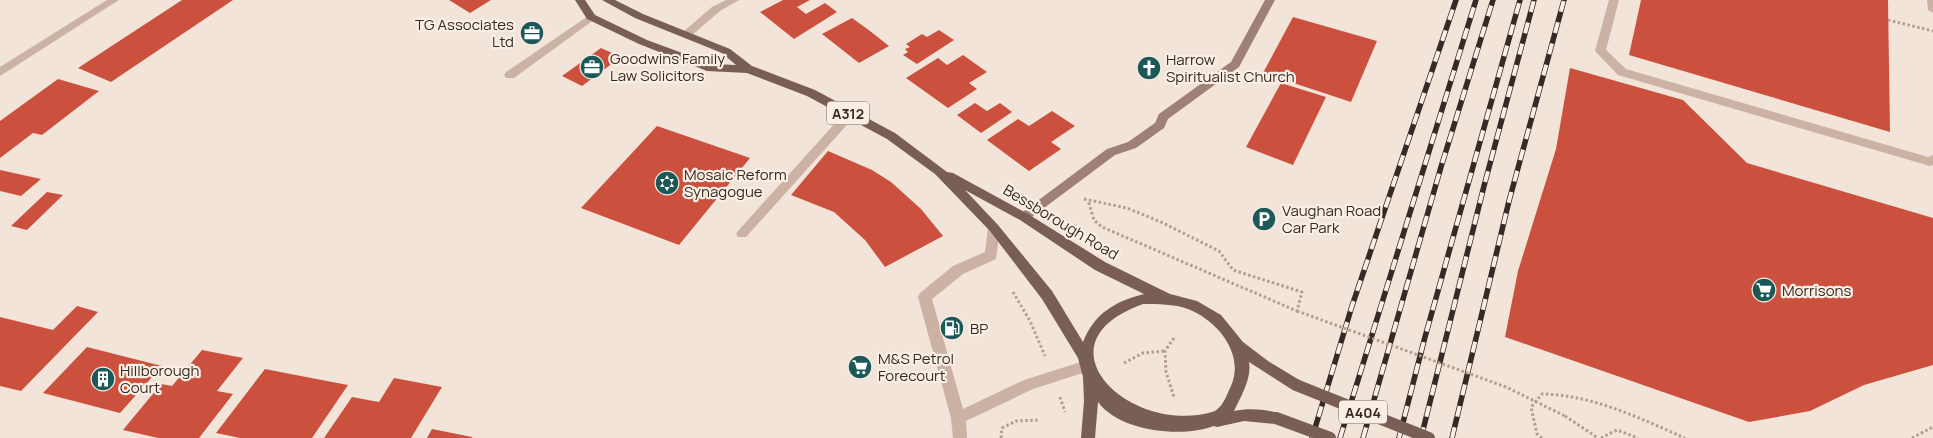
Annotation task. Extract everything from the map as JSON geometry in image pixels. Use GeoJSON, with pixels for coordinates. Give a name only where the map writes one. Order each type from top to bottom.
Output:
{"type":"FeatureCollection","features":[{"type":"Feature","properties":{"kind":"main road"},"geometry":{"type":"LineString","coordinates":[[580,0],[591,17]]}},
{"type":"Feature","properties":{"kind":"main road","name":"Bessborough Road"},"geometry":{"type":"LineString","coordinates":[[606,0],[639,16],[688,34],[726,51],[748,69]]}},
{"type":"Feature","properties":{"kind":"main road","name":"Bessborough Road"},"geometry":{"type":"LineString","coordinates":[[591,17],[643,42],[711,68],[748,69],[811,92],[907,146],[939,171],[994,228],[1047,295],[1087,367]]}},
{"type":"Feature","properties":{"kind":"main road","name":"Bessborough Road"},"geometry":{"type":"LineString","coordinates":[[939,171],[1024,217],[1100,266],[1167,299]]}},
{"type":"Feature","properties":{"kind":"main road"},"geometry":{"type":"LineString","coordinates":[[1087,367],[1105,400],[1130,419],[1149,425],[1193,430],[1226,411],[1240,381],[1243,368],[1238,346],[1216,319],[1192,305],[1167,299],[1143,299],[1120,307],[1108,315],[1094,332],[1087,367],[1091,401],[1088,438]]}},
{"type":"Feature","properties":{"kind":"main road","name":"A404"},"geometry":{"type":"LineString","coordinates":[[1238,346],[1263,365],[1296,385],[1429,438]]}},
{"type":"Feature","properties":{"kind":"main road","name":"A404"},"geometry":{"type":"LineString","coordinates":[[1193,430],[1244,415],[1276,418],[1330,438]]}},
{"type":"Feature","properties":{"kind":"street"},"geometry":{"type":"LineString","coordinates":[[0,72],[114,0]]}},
{"type":"Feature","properties":{"kind":"street"},"geometry":{"type":"LineString","coordinates":[[688,34],[716,9],[734,0]]}},
{"type":"Feature","properties":{"kind":"street"},"geometry":{"type":"LineString","coordinates":[[1024,217],[1111,152],[1132,145],[1160,125],[1163,117],[1235,64],[1270,0]]}},
{"type":"Feature","properties":{"kind":"street"},"geometry":{"type":"LineString","coordinates":[[1614,0],[1600,51],[1622,72],[1930,162],[1933,159]]}},
{"type":"Feature","properties":{"kind":"street"},"geometry":{"type":"LineString","coordinates":[[1932,0],[1933,10]]}},
{"type":"Feature","properties":{"kind":"street"},"geometry":{"type":"LineString","coordinates":[[510,75],[591,17]]}},
{"type":"Feature","properties":{"kind":"street"},"geometry":{"type":"LineString","coordinates":[[742,234],[850,114]]}},
{"type":"Feature","properties":{"kind":"street"},"geometry":{"type":"LineString","coordinates":[[960,438],[958,418],[925,298],[958,270],[991,255],[994,228]]}},
{"type":"Feature","properties":{"kind":"street"},"geometry":{"type":"LineString","coordinates":[[958,418],[1030,384],[1087,367]]}},
{"type":"Feature","properties":{"kind":"path"},"geometry":{"type":"LineString","coordinates":[[1888,20],[1933,31]]}},
{"type":"Feature","properties":{"kind":"path"},"geometry":{"type":"LineString","coordinates":[[1297,311],[1302,292],[1234,270],[1219,251],[1161,222],[1127,208],[1088,200],[1094,220],[1102,227],[1297,311],[1506,387],[1565,416],[1600,438],[1617,430],[1638,438]]}},
{"type":"Feature","properties":{"kind":"path"},"geometry":{"type":"LineString","coordinates":[[991,255],[1030,321],[1053,376],[1066,417]]}},
{"type":"Feature","properties":{"kind":"path"},"geometry":{"type":"LineString","coordinates":[[1174,338],[1165,351],[1166,372],[1174,397]]}},
{"type":"Feature","properties":{"kind":"path"},"geometry":{"type":"LineString","coordinates":[[1124,363],[1133,355],[1150,351],[1165,351]]}},
{"type":"Feature","properties":{"kind":"path"},"geometry":{"type":"LineString","coordinates":[[1542,438],[1537,434],[1531,407],[1542,394],[1556,393],[1584,398],[1685,438]]}},
{"type":"Feature","properties":{"kind":"path"},"geometry":{"type":"LineString","coordinates":[[1001,438],[1002,428],[1016,421],[1039,420]]}},
{"type":"Feature","properties":{"kind":"path"},"geometry":{"type":"LineString","coordinates":[[1912,438],[1933,427]]}},
{"type":"Feature","properties":{"kind":"building"},"geometry":{"type":"Polygon","coordinates":[[[182,0],[233,0],[111,82],[78,68],[182,0]]]}},
{"type":"Feature","properties":{"kind":"building"},"geometry":{"type":"Polygon","coordinates":[[[449,0],[491,0],[470,13],[449,0]]]}},
{"type":"Feature","properties":{"kind":"building"},"geometry":{"type":"Polygon","coordinates":[[[783,0],[810,0],[797,7],[806,14],[825,3],[837,12],[794,39],[760,12],[783,0]]]}},
{"type":"Feature","properties":{"kind":"building"},"geometry":{"type":"Polygon","coordinates":[[[1641,0],[1888,0],[1890,132],[1629,55],[1641,0]]]}},
{"type":"Feature","properties":{"kind":"building"},"geometry":{"type":"Polygon","coordinates":[[[1293,17],[1377,41],[1351,102],[1263,73],[1293,17]]]}},
{"type":"Feature","properties":{"kind":"building"},"geometry":{"type":"Polygon","coordinates":[[[852,18],[889,46],[859,63],[822,34],[852,18]]]}},
{"type":"Feature","properties":{"kind":"building"},"geometry":{"type":"Polygon","coordinates":[[[939,30],[954,40],[917,64],[903,55],[908,52],[905,49],[910,47],[906,44],[922,34],[927,37],[939,30]]]}},
{"type":"Feature","properties":{"kind":"building","name":"Goodwins Family Law Solicitors"},"geometry":{"type":"Polygon","coordinates":[[[601,48],[621,57],[582,86],[562,76],[601,48]]]}},
{"type":"Feature","properties":{"kind":"building"},"geometry":{"type":"Polygon","coordinates":[[[963,55],[987,72],[969,83],[977,89],[948,108],[906,78],[938,58],[947,65],[963,55]]]}},
{"type":"Feature","properties":{"kind":"building"},"geometry":{"type":"Polygon","coordinates":[[[1570,68],[1683,100],[1747,163],[1933,218],[1933,365],[1864,385],[1810,411],[1749,422],[1505,337],[1518,271],[1556,149],[1570,68]]]}},
{"type":"Feature","properties":{"kind":"building"},"geometry":{"type":"Polygon","coordinates":[[[58,79],[99,91],[42,135],[33,133],[0,158],[0,121],[58,79]]]}},
{"type":"Feature","properties":{"kind":"building"},"geometry":{"type":"Polygon","coordinates":[[[1281,83],[1326,97],[1293,165],[1246,147],[1281,83]]]}},
{"type":"Feature","properties":{"kind":"building"},"geometry":{"type":"Polygon","coordinates":[[[975,103],[987,111],[1000,103],[1012,112],[981,133],[957,115],[975,103]]]}},
{"type":"Feature","properties":{"kind":"building"},"geometry":{"type":"Polygon","coordinates":[[[1052,111],[1075,126],[1051,142],[1061,149],[1029,171],[987,140],[1018,119],[1029,126],[1052,111]]]}},
{"type":"Feature","properties":{"kind":"building","name":"Mosaic Reform Synagogue"},"geometry":{"type":"Polygon","coordinates":[[[657,126],[750,158],[679,245],[581,208],[657,126]]]}},
{"type":"Feature","properties":{"kind":"building"},"geometry":{"type":"Polygon","coordinates":[[[828,151],[872,170],[891,182],[921,209],[943,236],[885,267],[865,240],[834,212],[791,195],[828,151]]]}},
{"type":"Feature","properties":{"kind":"building"},"geometry":{"type":"Polygon","coordinates":[[[0,170],[41,179],[21,196],[0,191],[0,170]]]}},
{"type":"Feature","properties":{"kind":"building"},"geometry":{"type":"Polygon","coordinates":[[[47,192],[63,195],[27,230],[11,226],[47,192]]]}},
{"type":"Feature","properties":{"kind":"building"},"geometry":{"type":"Polygon","coordinates":[[[77,306],[98,312],[21,391],[0,386],[0,317],[53,330],[77,306]]]}},
{"type":"Feature","properties":{"kind":"building","name":"Hillborough Court"},"geometry":{"type":"Polygon","coordinates":[[[87,347],[162,366],[120,413],[43,393],[87,347]]]}},
{"type":"Feature","properties":{"kind":"building"},"geometry":{"type":"Polygon","coordinates":[[[202,350],[243,358],[217,391],[233,394],[199,438],[158,438],[123,430],[161,384],[172,386],[202,350]]]}},
{"type":"Feature","properties":{"kind":"building"},"geometry":{"type":"Polygon","coordinates":[[[265,369],[348,385],[312,438],[240,438],[216,433],[265,369]]]}},
{"type":"Feature","properties":{"kind":"building"},"geometry":{"type":"Polygon","coordinates":[[[394,378],[442,387],[411,438],[324,438],[352,397],[379,402],[394,378]]]}},
{"type":"Feature","properties":{"kind":"building"},"geometry":{"type":"Polygon","coordinates":[[[432,429],[472,437],[472,438],[427,438],[432,429]]]}},
{"type":"Feature","properties":{"kind":"railway"},"geometry":{"type":"LineString","coordinates":[[1312,438],[1352,306],[1456,0]]}},
{"type":"Feature","properties":{"kind":"railway"},"geometry":{"type":"LineString","coordinates":[[1340,438],[1476,0]]}},
{"type":"Feature","properties":{"kind":"railway"},"geometry":{"type":"LineString","coordinates":[[1363,438],[1441,167],[1493,0]]}},
{"type":"Feature","properties":{"kind":"railway"},"geometry":{"type":"LineString","coordinates":[[1399,438],[1425,337],[1520,0]]}},
{"type":"Feature","properties":{"kind":"railway"},"geometry":{"type":"LineString","coordinates":[[1421,438],[1484,186],[1534,0]]}},
{"type":"Feature","properties":{"kind":"railway"},"geometry":{"type":"LineString","coordinates":[[1452,438],[1509,201],[1564,0]]}},
{"type":"Feature","properties":{"kind":"place","name":"TG Associates Ltd"},"geometry":{"type":"Point","coordinates":[532,33]}},
{"type":"Feature","properties":{"kind":"place","name":"Goodwins Family Law Solicitors"},"geometry":{"type":"Point","coordinates":[592,67]}},
{"type":"Feature","properties":{"kind":"place","name":"Harrow Spiritualist Church"},"geometry":{"type":"Point","coordinates":[1149,68]}},
{"type":"Feature","properties":{"kind":"place","name":"Mosaic Reform Synagogue"},"geometry":{"type":"Point","coordinates":[667,183]}},
{"type":"Feature","properties":{"kind":"place","name":"Vaughan Road Car Park"},"geometry":{"type":"Point","coordinates":[1264,219]}},
{"type":"Feature","properties":{"kind":"place","name":"Morrisons"},"geometry":{"type":"Point","coordinates":[1764,290]}},
{"type":"Feature","properties":{"kind":"place","name":"BP"},"geometry":{"type":"Point","coordinates":[952,328]}},
{"type":"Feature","properties":{"kind":"place","name":"M&S Petrol Forecourt"},"geometry":{"type":"Point","coordinates":[860,367]}},
{"type":"Feature","properties":{"kind":"place","name":"Hillborough Court"},"geometry":{"type":"Point","coordinates":[103,379]}}]}
